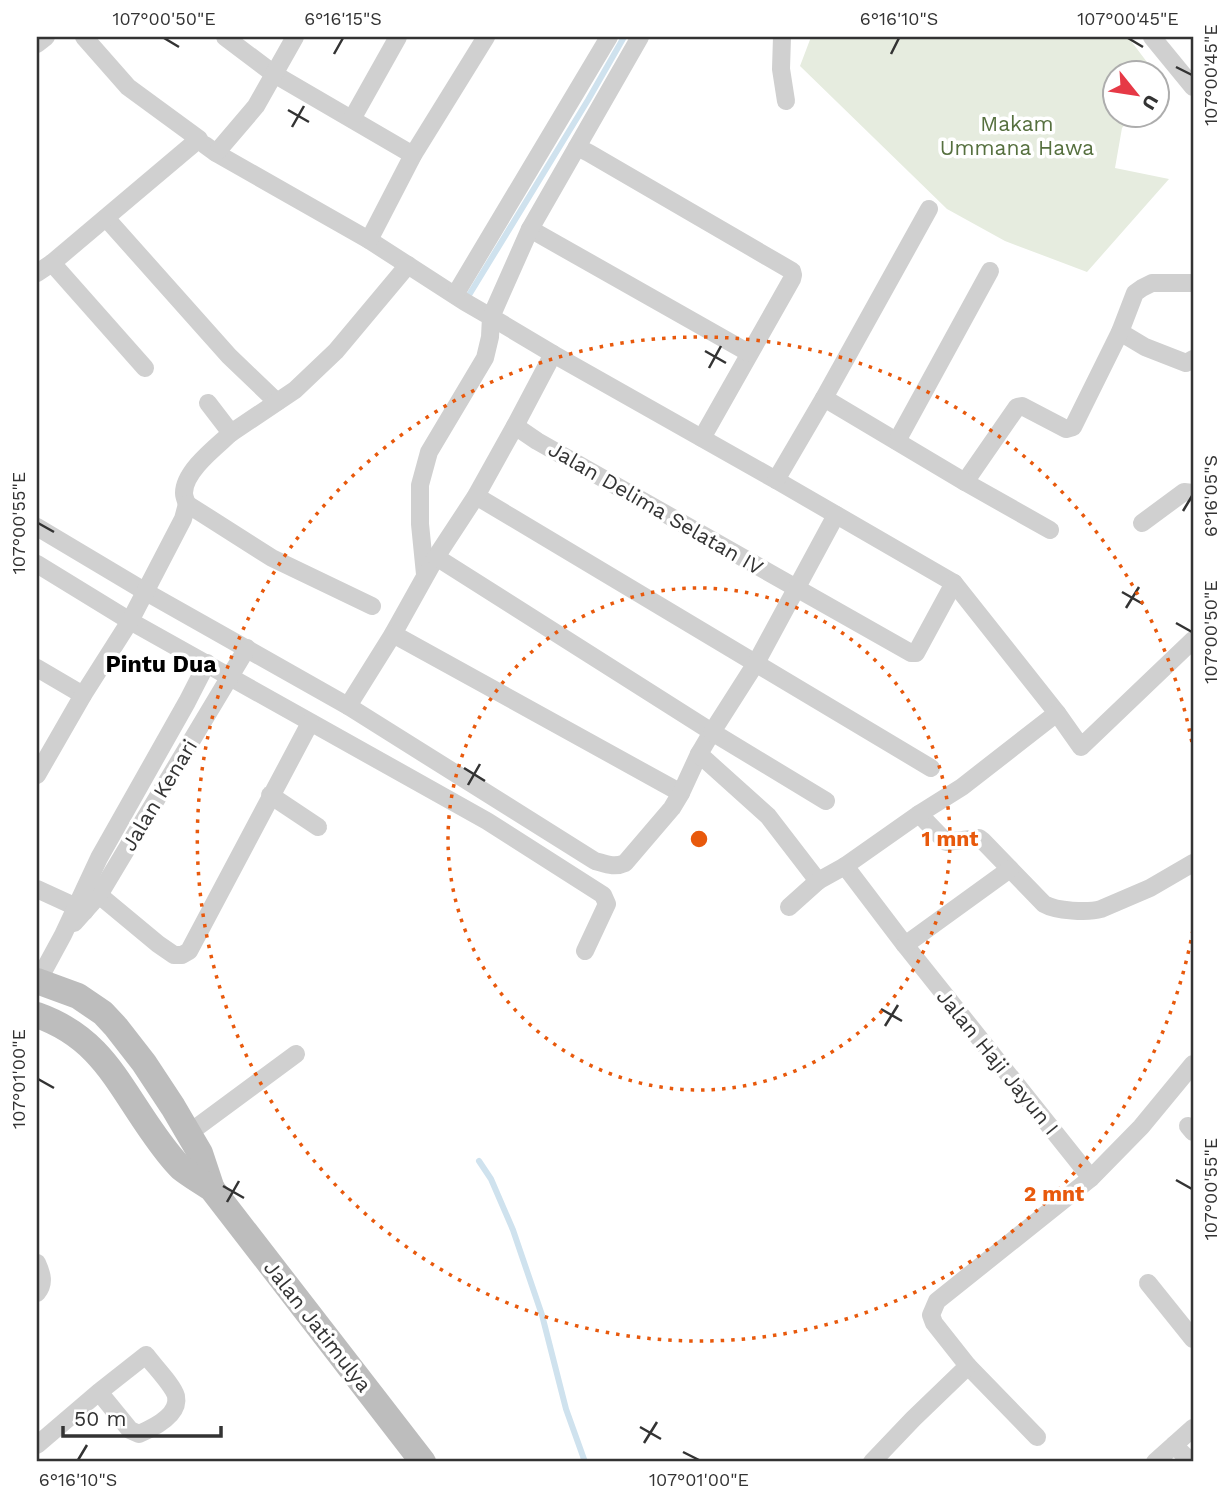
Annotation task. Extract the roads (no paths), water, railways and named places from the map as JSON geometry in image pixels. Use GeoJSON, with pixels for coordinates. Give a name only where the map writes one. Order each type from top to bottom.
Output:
{"type":"FeatureCollection","features":[{"type":"Feature","properties":{"kind":"main road","name":"Jalan Jatimulya"},"geometry":{"type":"LineString","coordinates":[[37,981],[79,996],[103,1013],[116,1027],[144,1063],[189,1133],[200,1153],[212,1189]]}},
{"type":"Feature","properties":{"kind":"main road","name":"Jalan Jatimulya"},"geometry":{"type":"LineString","coordinates":[[37,1015],[82,1038],[105,1062],[168,1152],[181,1167],[212,1189],[423,1462]]}},
{"type":"Feature","properties":{"kind":"street"},"geometry":{"type":"LineString","coordinates":[[37,44],[46,37]]}},
{"type":"Feature","properties":{"kind":"street"},"geometry":{"type":"LineString","coordinates":[[37,274],[199,139],[128,87],[84,37]]}},
{"type":"Feature","properties":{"kind":"street"},"geometry":{"type":"LineString","coordinates":[[225,37],[274,74],[413,155]]}},
{"type":"Feature","properties":{"kind":"street"},"geometry":{"type":"LineString","coordinates":[[295,37],[257,106],[211,149],[369,240],[553,354],[954,583],[1081,747],[1193,640]]}},
{"type":"Feature","properties":{"kind":"street"},"geometry":{"type":"LineString","coordinates":[[352,119],[398,37]]}},
{"type":"Feature","properties":{"kind":"street"},"geometry":{"type":"LineString","coordinates":[[369,240],[413,155],[486,37]]}},
{"type":"Feature","properties":{"kind":"street"},"geometry":{"type":"LineString","coordinates":[[455,295],[609,37]]}},
{"type":"Feature","properties":{"kind":"street"},"geometry":{"type":"LineString","coordinates":[[425,575],[419,485],[429,452],[485,358],[491,317],[530,229],[640,37]]}},
{"type":"Feature","properties":{"kind":"street"},"geometry":{"type":"LineString","coordinates":[[782,37],[781,69],[786,101]]}},
{"type":"Feature","properties":{"kind":"street"},"geometry":{"type":"LineString","coordinates":[[1152,37],[1193,87]]}},
{"type":"Feature","properties":{"kind":"street"},"geometry":{"type":"LineString","coordinates":[[577,147],[792,271],[792,279],[702,438]]}},
{"type":"Feature","properties":{"kind":"street"},"geometry":{"type":"LineString","coordinates":[[776,480],[929,209]]}},
{"type":"Feature","properties":{"kind":"street"},"geometry":{"type":"LineString","coordinates":[[106,218],[229,356],[277,402]]}},
{"type":"Feature","properties":{"kind":"street"},"geometry":{"type":"LineString","coordinates":[[530,229],[749,353]]}},
{"type":"Feature","properties":{"kind":"street"},"geometry":{"type":"LineString","coordinates":[[52,263],[145,368]]}},
{"type":"Feature","properties":{"kind":"street"},"geometry":{"type":"LineString","coordinates":[[37,775],[138,606],[183,519],[187,504],[184,493],[192,471],[231,433],[295,390],[336,351],[408,265]]}},
{"type":"Feature","properties":{"kind":"street"},"geometry":{"type":"LineString","coordinates":[[897,441],[990,271]]}},
{"type":"Feature","properties":{"kind":"street"},"geometry":{"type":"LineString","coordinates":[[965,482],[1017,407],[1022,406],[1066,429],[1073,428],[1120,332],[1135,293],[1152,284],[1193,283]]}},
{"type":"Feature","properties":{"kind":"street"},"geometry":{"type":"LineString","coordinates":[[1120,332],[1145,347],[1186,363],[1193,359]]}},
{"type":"Feature","properties":{"kind":"street"},"geometry":{"type":"LineString","coordinates":[[348,706],[393,634],[425,575],[476,496],[553,354]]}},
{"type":"Feature","properties":{"kind":"street"},"geometry":{"type":"LineString","coordinates":[[824,398],[1050,530]]}},
{"type":"Feature","properties":{"kind":"street"},"geometry":{"type":"LineString","coordinates":[[208,402],[231,433]]}},
{"type":"Feature","properties":{"kind":"street","name":"Jalan Delima Selatan IV"},"geometry":{"type":"LineString","coordinates":[[515,426],[797,589],[914,653],[954,583]]}},
{"type":"Feature","properties":{"kind":"street"},"geometry":{"type":"LineString","coordinates":[[1142,523],[1184,492],[1193,493]]}},
{"type":"Feature","properties":{"kind":"street"},"geometry":{"type":"LineString","coordinates":[[476,496],[931,768]]}},
{"type":"Feature","properties":{"kind":"street"},"geometry":{"type":"LineString","coordinates":[[187,504],[272,558],[372,606]]}},
{"type":"Feature","properties":{"kind":"street"},"geometry":{"type":"LineString","coordinates":[[37,564],[247,648],[348,706],[596,860],[611,866],[625,863],[672,808],[699,754],[756,663],[836,515]]}},
{"type":"Feature","properties":{"kind":"street"},"geometry":{"type":"LineString","coordinates":[[37,527],[207,663],[487,821],[603,895],[607,904],[585,951]]}},
{"type":"Feature","properties":{"kind":"street"},"geometry":{"type":"LineString","coordinates":[[436,557],[826,801]]}},
{"type":"Feature","properties":{"kind":"street"},"geometry":{"type":"LineString","coordinates":[[393,634],[681,793]]}},
{"type":"Feature","properties":{"kind":"street","name":"Jalan Kenari"},"geometry":{"type":"LineString","coordinates":[[81,909],[99,895],[247,648]]}},
{"type":"Feature","properties":{"kind":"street","name":"Jalan Kenari"},"geometry":{"type":"LineString","coordinates":[[37,981],[81,909],[99,858],[207,663]]}},
{"type":"Feature","properties":{"kind":"street"},"geometry":{"type":"LineString","coordinates":[[37,668],[83,695]]}},
{"type":"Feature","properties":{"kind":"street"},"geometry":{"type":"LineString","coordinates":[[789,907],[818,881],[845,866],[962,787],[1057,713]]}},
{"type":"Feature","properties":{"kind":"street"},"geometry":{"type":"LineString","coordinates":[[99,895],[174,955],[189,951],[310,723]]}},
{"type":"Feature","properties":{"kind":"street"},"geometry":{"type":"LineString","coordinates":[[699,754],[768,816],[818,881]]}},
{"type":"Feature","properties":{"kind":"street"},"geometry":{"type":"LineString","coordinates":[[270,795],[318,827]]}},
{"type":"Feature","properties":{"kind":"street"},"geometry":{"type":"LineString","coordinates":[[919,814],[946,842],[979,838],[984,841],[1044,904],[1051,908],[1093,911],[1150,888],[1193,863]]}},
{"type":"Feature","properties":{"kind":"street","name":"Jalan Haji Jayun I"},"geometry":{"type":"LineString","coordinates":[[845,866],[1091,1178]]}},
{"type":"Feature","properties":{"kind":"street"},"geometry":{"type":"LineString","coordinates":[[905,945],[1010,869]]}},
{"type":"Feature","properties":{"kind":"street"},"geometry":{"type":"LineString","coordinates":[[37,889],[81,909]]}},
{"type":"Feature","properties":{"kind":"street"},"geometry":{"type":"LineString","coordinates":[[189,1133],[296,1054]]}},
{"type":"Feature","properties":{"kind":"street"},"geometry":{"type":"LineString","coordinates":[[1037,1437],[968,1366],[934,1323],[931,1315],[937,1301],[1091,1178],[1141,1127],[1193,1064]]}},
{"type":"Feature","properties":{"kind":"street"},"geometry":{"type":"LineString","coordinates":[[37,1263],[43,1280],[37,1293]]}},
{"type":"Feature","properties":{"kind":"street"},"geometry":{"type":"LineString","coordinates":[[1148,1283],[1193,1339]]}},
{"type":"Feature","properties":{"kind":"street"},"geometry":{"type":"LineString","coordinates":[[37,1445],[99,1392],[146,1355],[172,1389],[176,1397],[175,1407],[167,1418],[139,1434],[130,1430],[99,1392]]}},
{"type":"Feature","properties":{"kind":"street"},"geometry":{"type":"LineString","coordinates":[[872,1462],[968,1366]]}},
{"type":"Feature","properties":{"kind":"street"},"geometry":{"type":"LineString","coordinates":[[1155,1462],[1193,1428]]}},
{"type":"Feature","properties":{"kind":"street"},"geometry":{"type":"LineString","coordinates":[[1174,1445],[1191,1462]]}},
{"type":"Feature","properties":{"kind":"waterway"},"geometry":{"type":"LineString","coordinates":[[466,300],[624,37]]}},
{"type":"Feature","properties":{"kind":"waterway"},"geometry":{"type":"LineString","coordinates":[[479,1161],[491,1179],[513,1230],[542,1315],[566,1409],[585,1462]]}},
{"type":"Feature","properties":{"kind":"district","name":"Pintu Dua"},"geometry":{"type":"Point","coordinates":[161,664]}},
{"type":"Feature","properties":{"kind":"park label","name":"Makam Ummana Hawa"},"geometry":{"type":"Point","coordinates":[1017,135]}}]}
